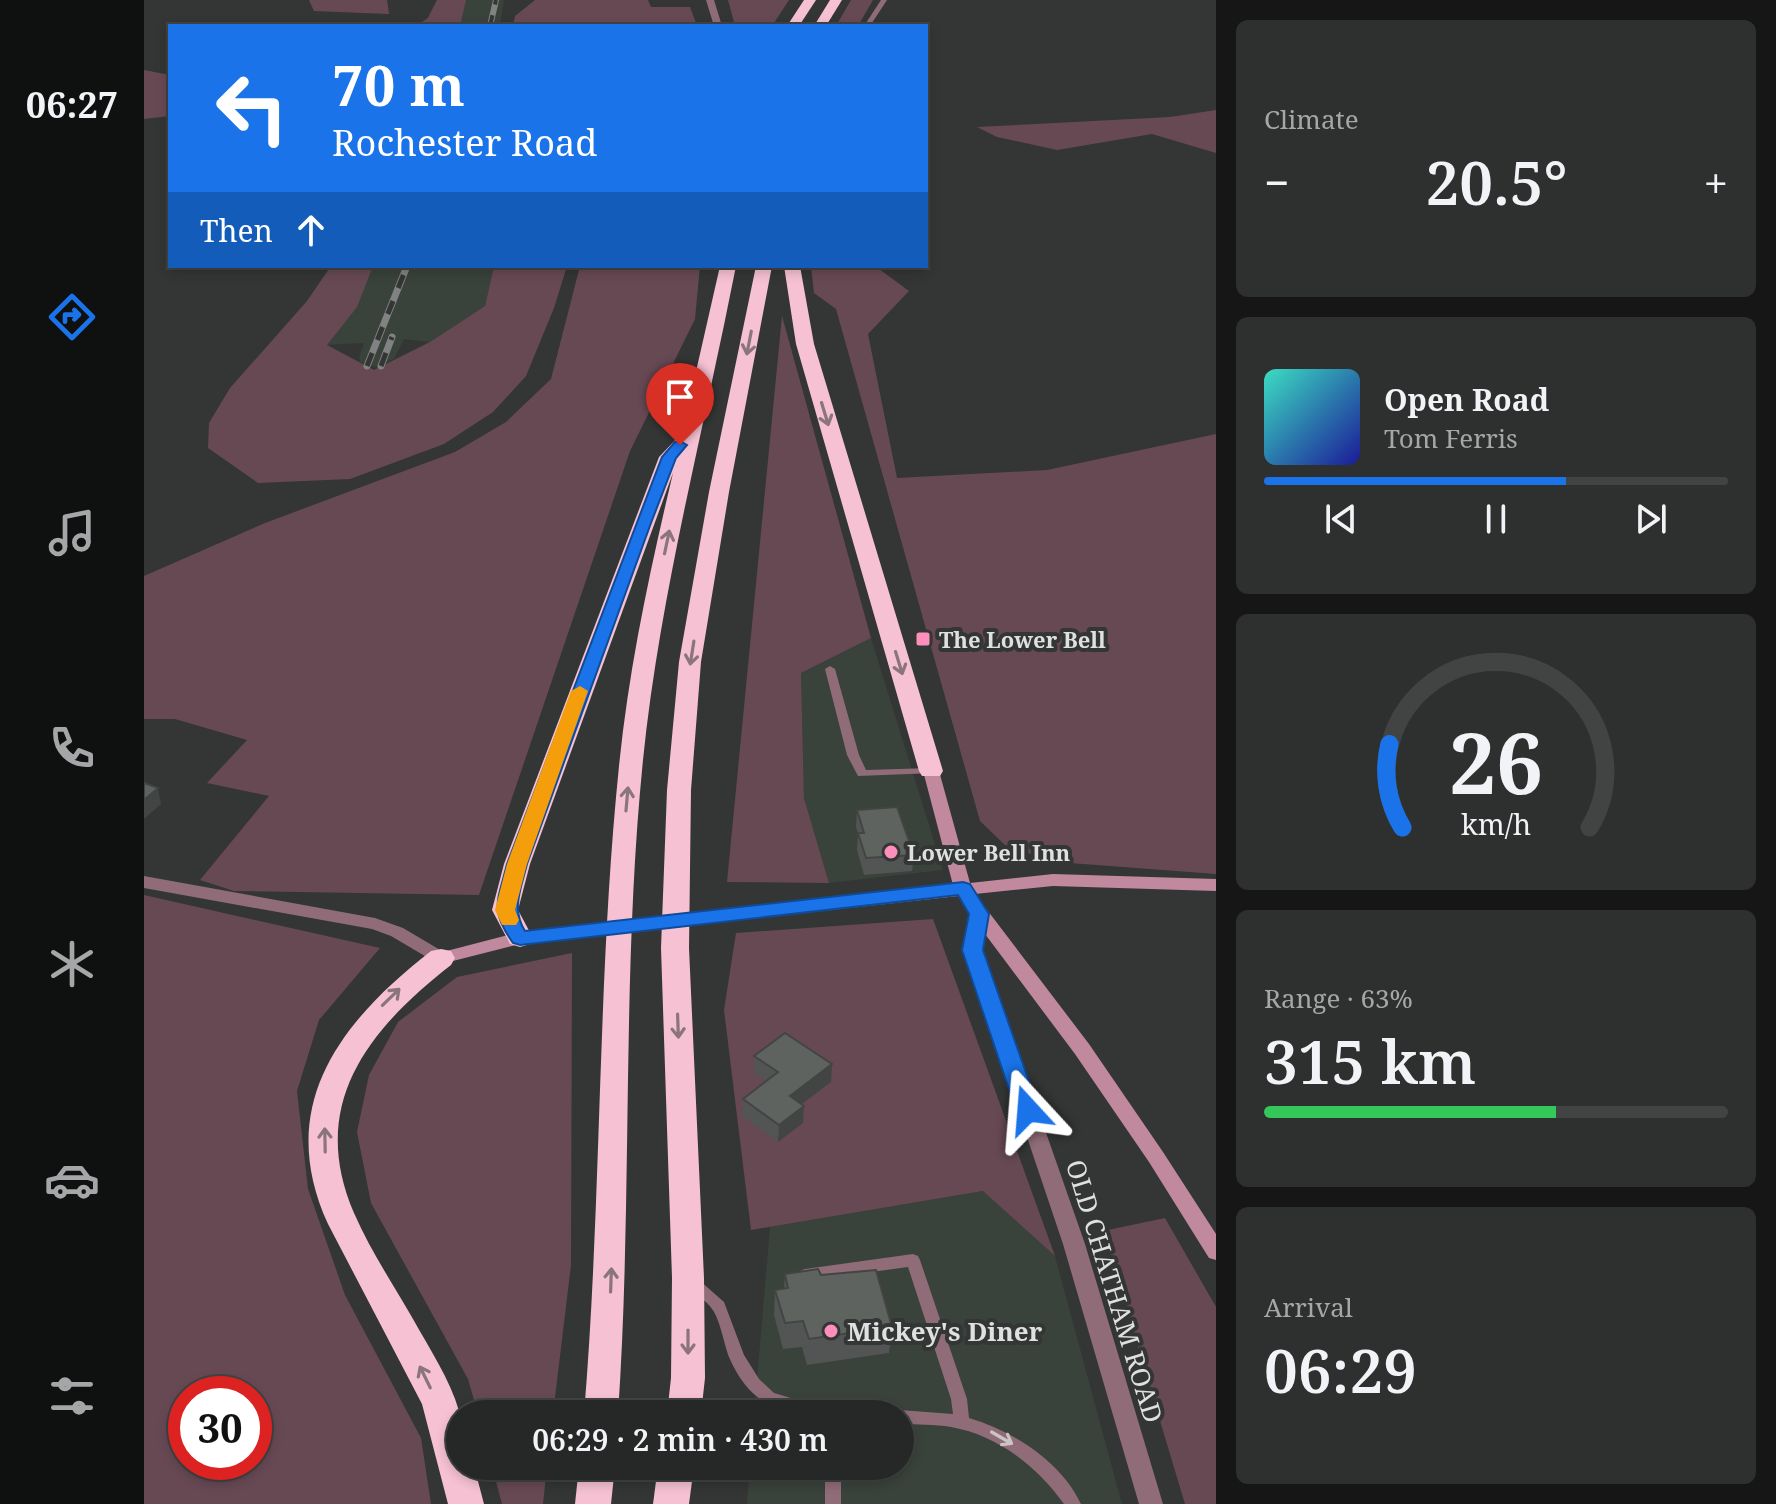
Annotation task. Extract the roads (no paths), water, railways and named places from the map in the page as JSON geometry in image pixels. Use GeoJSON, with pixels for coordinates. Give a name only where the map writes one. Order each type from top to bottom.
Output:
{"type":"FeatureCollection","features":[{"type":"Feature","properties":{"kind":"highway"},"geometry":{"type":"LineString","coordinates":[[794,24],[810,0]]}},
{"type":"Feature","properties":{"kind":"highway"},"geometry":{"type":"LineString","coordinates":[[821,24],[836,0]]}},
{"type":"Feature","properties":{"kind":"highway"},"geometry":{"type":"LineString","coordinates":[[708,360],[713,268]]}},
{"type":"Feature","properties":{"kind":"highway"},"geometry":{"type":"LineString","coordinates":[[602,1400],[610,1324],[615,1181],[620,876],[639,689],[728,268]]}},
{"type":"Feature","properties":{"kind":"highway"},"geometry":{"type":"LineString","coordinates":[[686,1400],[688,1278],[675,948],[679,790],[690,662],[719,492],[764,268]]}},
{"type":"Feature","properties":{"kind":"highway"},"geometry":{"type":"LineString","coordinates":[[792,268],[805,344],[931,771]]}},
{"type":"Feature","properties":{"kind":"highway"},"geometry":{"type":"LineString","coordinates":[[520,938],[505,910],[517,864],[669,457],[691,433]]}},
{"type":"Feature","properties":{"kind":"highway"},"geometry":{"type":"LineString","coordinates":[[441,958],[402,987],[373,1015],[350,1044],[336,1071],[327,1103],[323,1142],[331,1193],[355,1247],[400,1325],[439,1406],[466,1504]]}},
{"type":"Feature","properties":{"kind":"highway"},"geometry":{"type":"LineString","coordinates":[[593,1504],[596,1480]]}},
{"type":"Feature","properties":{"kind":"highway"},"geometry":{"type":"LineString","coordinates":[[671,1504],[674,1480]]}},
{"type":"Feature","properties":{"kind":"street"},"geometry":{"type":"LineString","coordinates":[[710,0],[717,24]]}},
{"type":"Feature","properties":{"kind":"street"},"geometry":{"type":"LineString","coordinates":[[931,771],[963,888],[1140,1133],[1216,1252]]}},
{"type":"Feature","properties":{"kind":"street"},"geometry":{"type":"LineString","coordinates":[[144,882],[375,924],[397,932],[441,958],[520,938],[963,888],[1053,880],[1216,885]]}},
{"type":"Feature","properties":{"kind":"street","name":"OLD CHATHAM ROAD"},"geometry":{"type":"LineString","coordinates":[[979,914],[973,950],[1074,1244],[1151,1504]]}},
{"type":"Feature","properties":{"kind":"lane"},"geometry":{"type":"LineString","coordinates":[[868,24],[884,0]]}},
{"type":"Feature","properties":{"kind":"lane"},"geometry":{"type":"LineString","coordinates":[[830,669],[853,755],[862,774],[931,771]]}},
{"type":"Feature","properties":{"kind":"lane"},"geometry":{"type":"LineString","coordinates":[[790,1277],[913,1260],[959,1399],[962,1422]]}},
{"type":"Feature","properties":{"kind":"lane"},"geometry":{"type":"LineString","coordinates":[[688,1278],[719,1306],[737,1357],[754,1384],[776,1400]]}},
{"type":"Feature","properties":{"kind":"lane"},"geometry":{"type":"LineString","coordinates":[[914,1418],[962,1422],[983,1428],[1022,1450],[1056,1477],[1073,1504]]}},
{"type":"Feature","properties":{"kind":"lane"},"geometry":{"type":"LineString","coordinates":[[833,1480],[833,1504]]}},
{"type":"Feature","properties":{"kind":"railway"},"geometry":{"type":"LineString","coordinates":[[490,24],[496,0]]}},
{"type":"Feature","properties":{"kind":"railway"},"geometry":{"type":"LineString","coordinates":[[367,366],[406,268]]}},
{"type":"Feature","properties":{"kind":"railway"},"geometry":{"type":"LineString","coordinates":[[381,366],[392,337]]}},
{"type":"Feature","properties":{"kind":"place","name":"The Lower Bell"},"geometry":{"type":"Point","coordinates":[923,639]}},
{"type":"Feature","properties":{"kind":"place","name":"Lower Bell Inn"},"geometry":{"type":"Point","coordinates":[891,852]}},
{"type":"Feature","properties":{"kind":"place","name":"Mickey's Diner"},"geometry":{"type":"Point","coordinates":[831,1331]}}]}
